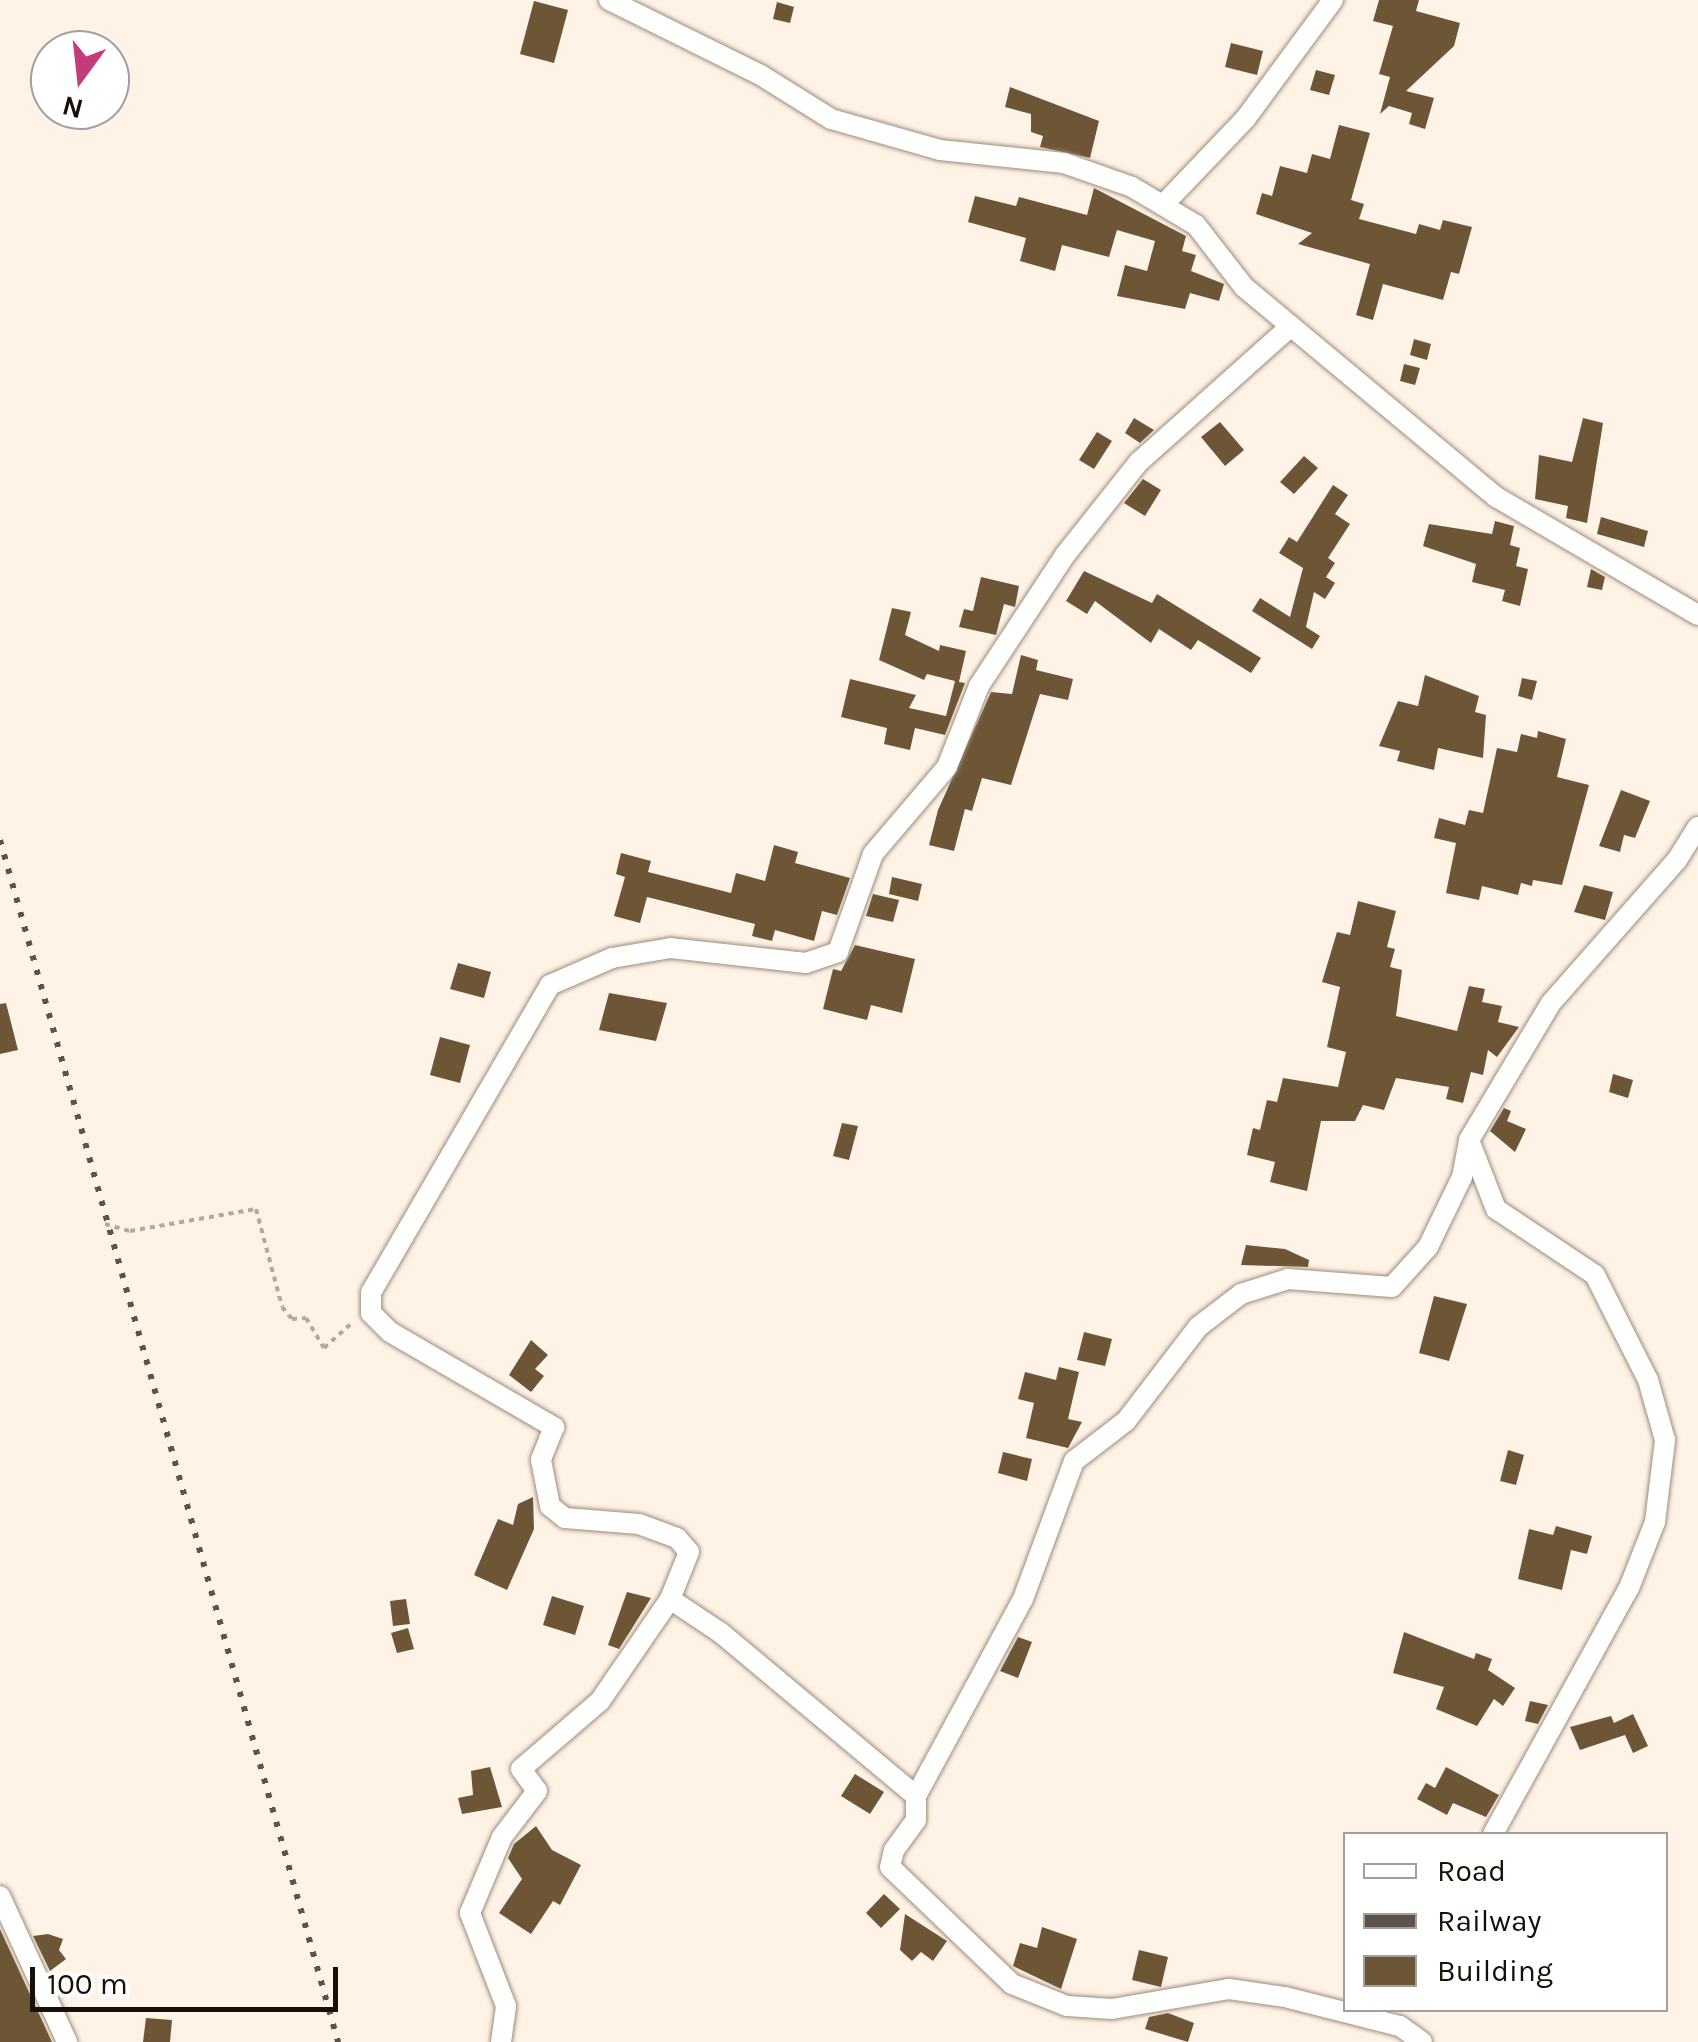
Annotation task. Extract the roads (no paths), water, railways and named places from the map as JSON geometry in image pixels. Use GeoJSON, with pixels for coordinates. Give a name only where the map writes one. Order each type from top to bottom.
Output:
{"type":"FeatureCollection","features":[{"type":"Feature","properties":{"kind":"street"},"geometry":{"type":"LineString","coordinates":[[609,0],[759,74],[831,119],[940,150],[1064,163],[1163,206],[1196,225],[1244,287],[1496,497],[1698,614]]}},
{"type":"Feature","properties":{"kind":"street"},"geometry":{"type":"LineString","coordinates":[[1163,206],[1246,118],[1333,0]]}},
{"type":"Feature","properties":{"kind":"street"},"geometry":{"type":"LineString","coordinates":[[501,2042],[506,2006],[470,1912],[502,1837],[537,1791],[520,1768],[600,1702],[670,1600],[688,1552],[677,1538],[639,1524],[566,1518],[550,1506],[541,1460],[554,1426],[390,1332],[371,1313],[372,1292],[550,986],[612,958],[671,948],[806,964],[838,952],[873,854],[947,767],[979,686],[1065,555],[1138,463],[1291,326]]}},
{"type":"Feature","properties":{"kind":"street"},"geometry":{"type":"LineString","coordinates":[[1343,2008],[1229,1989],[1112,2009],[1067,2006],[1012,1984],[890,1868],[894,1850],[916,1820],[916,1796],[1023,1599],[1074,1461],[1126,1421],[1198,1326],[1241,1294],[1288,1279],[1392,1287],[1428,1247],[1462,1178],[1469,1140],[1551,1003],[1677,860],[1698,827]]}},
{"type":"Feature","properties":{"kind":"street"},"geometry":{"type":"LineString","coordinates":[[1469,1140],[1496,1208],[1595,1275],[1648,1380],[1665,1440],[1656,1522],[1629,1588],[1494,1832]]}},
{"type":"Feature","properties":{"kind":"street"},"geometry":{"type":"LineString","coordinates":[[670,1600],[720,1633],[916,1796]]}},
{"type":"Feature","properties":{"kind":"street"},"geometry":{"type":"LineString","coordinates":[[0,1896],[67,2042]]}},
{"type":"Feature","properties":{"kind":"street"},"geometry":{"type":"LineString","coordinates":[[1365,2012],[1401,2018],[1422,2042]]}},
{"type":"Feature","properties":{"kind":"railway"},"geometry":{"type":"LineString","coordinates":[[0,840],[338,2042]]}}]}
